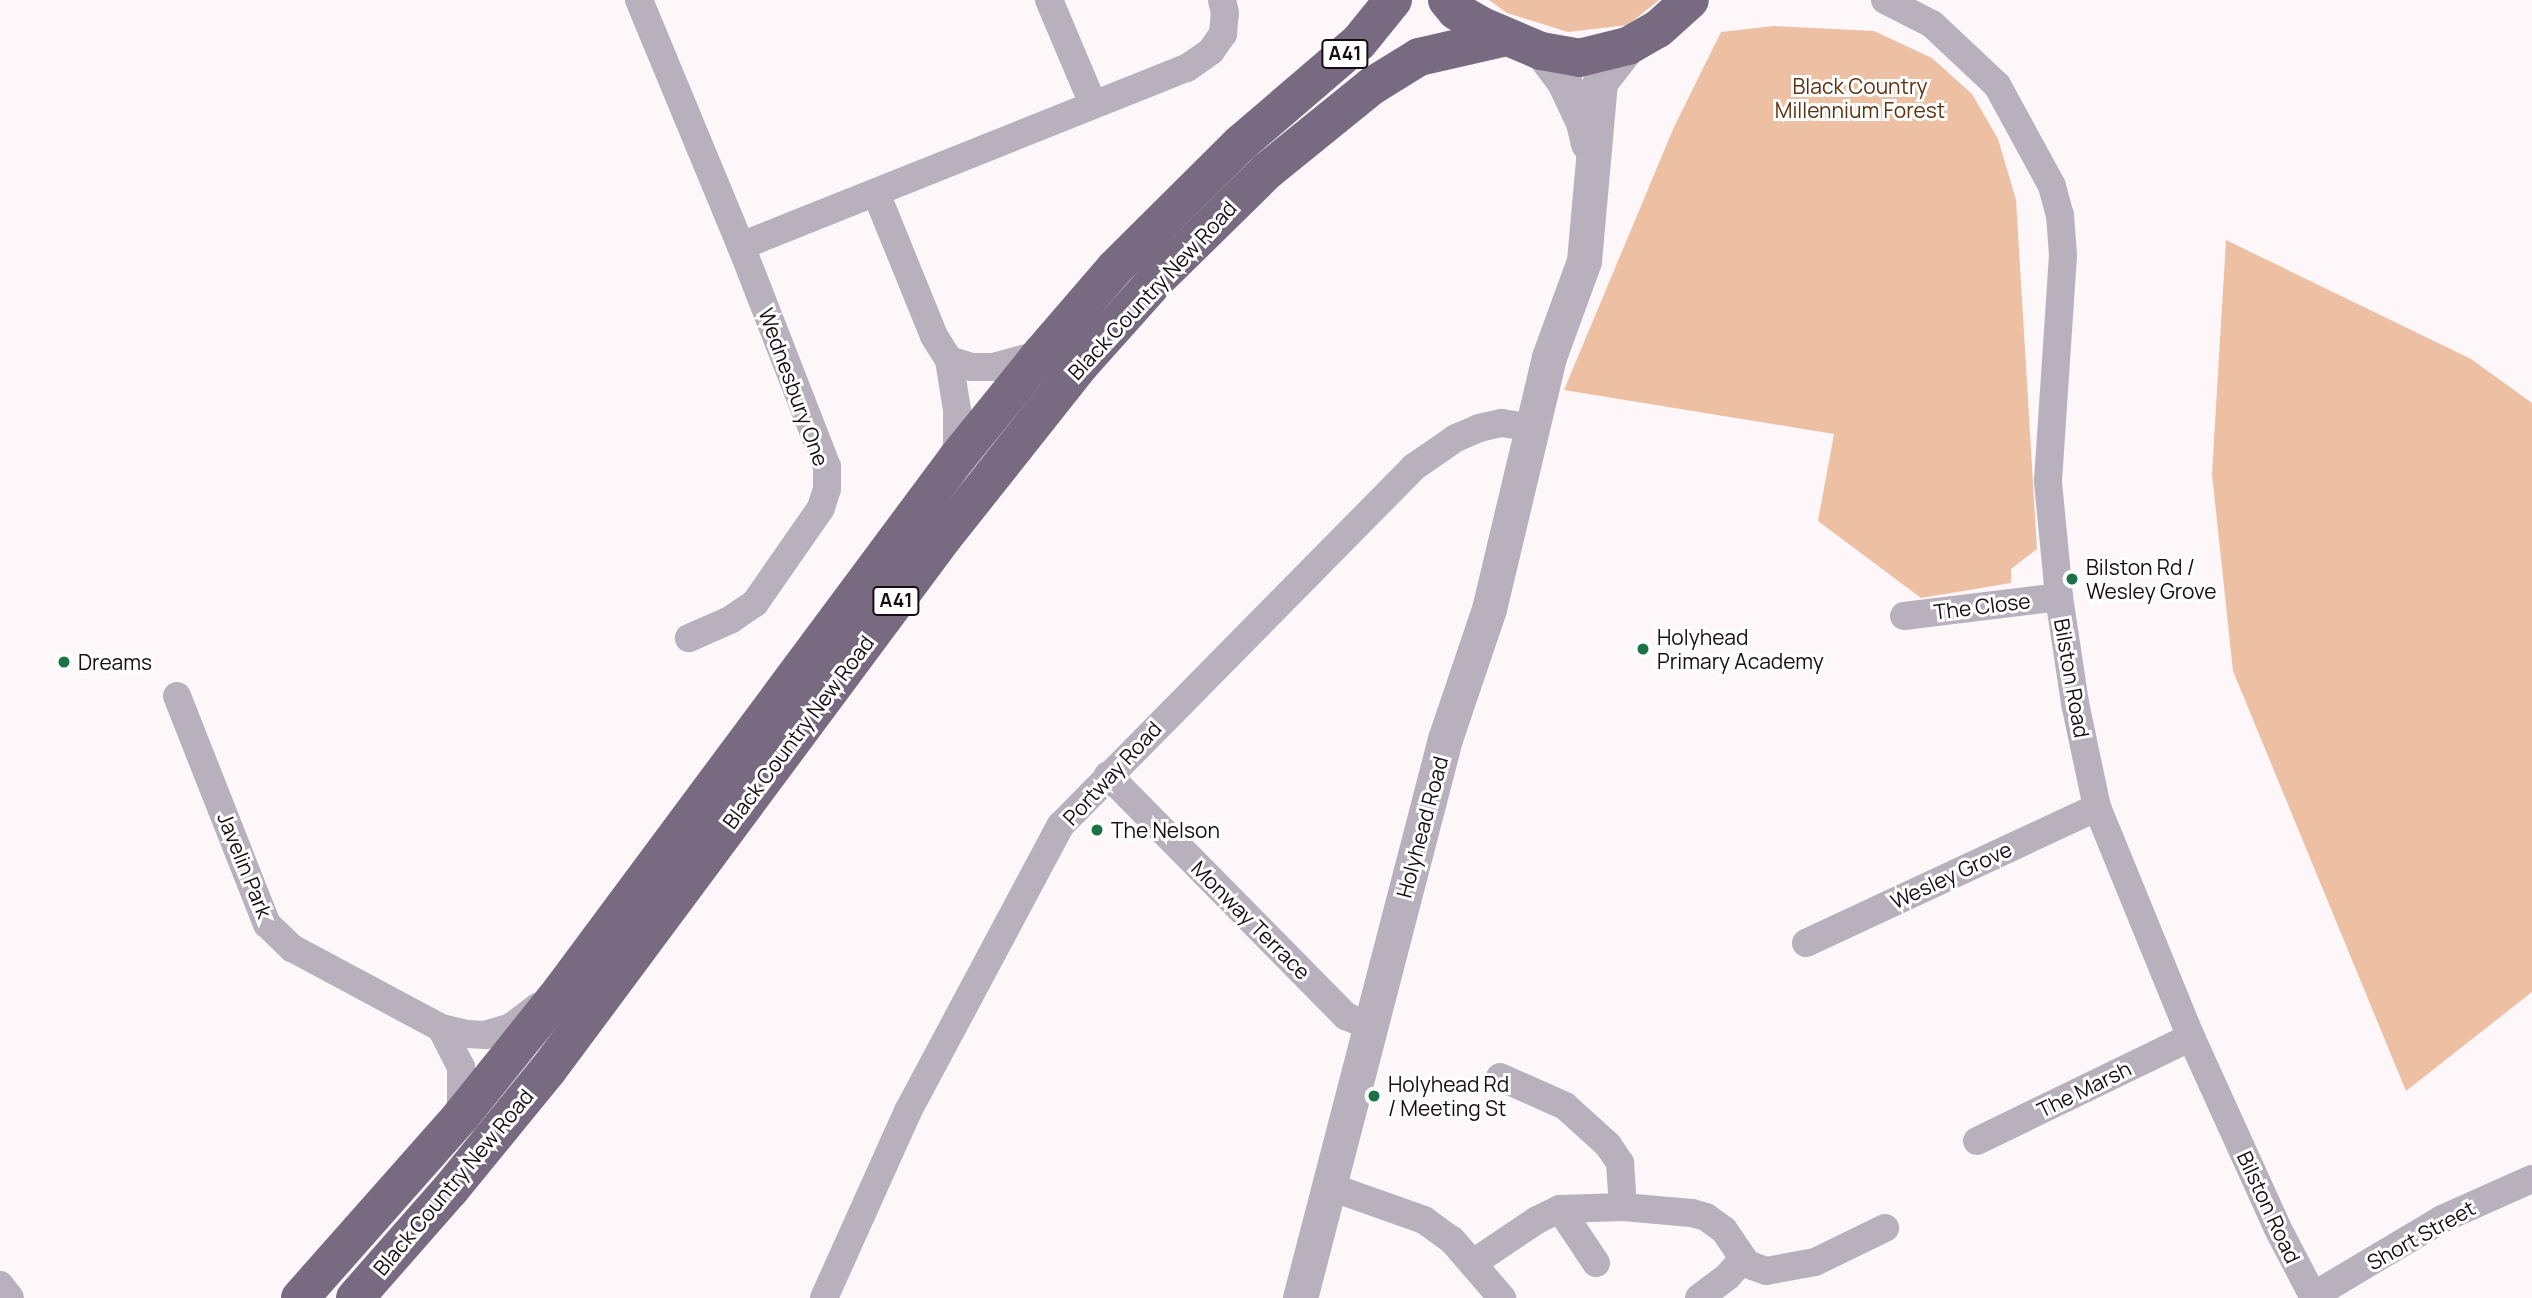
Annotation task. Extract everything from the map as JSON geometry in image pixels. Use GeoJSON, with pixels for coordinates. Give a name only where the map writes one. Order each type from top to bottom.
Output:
{"type":"FeatureCollection","features":[{"type":"Feature","properties":{"kind":"highway","name":"Black Country New Road"},"geometry":{"type":"LineString","coordinates":[[300,1298],[461,1116],[561,991],[957,458],[1041,354],[1115,268],[1241,143],[1359,42],[1394,0]]}},
{"type":"Feature","properties":{"kind":"highway"},"geometry":{"type":"LineString","coordinates":[[1447,0],[1456,11],[1506,37],[1541,51],[1579,58],[1628,46],[1658,29],[1692,1]]}},
{"type":"Feature","properties":{"kind":"highway","name":"Black Country New Road"},"geometry":{"type":"LineString","coordinates":[[355,1298],[450,1190],[548,1070],[943,538],[1080,365],[1157,279],[1267,171],[1372,86],[1419,57],[1506,37]]}},
{"type":"Feature","properties":{"kind":"street","name":"Wednesbury One"},"geometry":{"type":"LineString","coordinates":[[639,0],[741,246],[827,467],[827,489],[821,508],[755,603],[730,620],[689,638]]}},
{"type":"Feature","properties":{"kind":"street"},"geometry":{"type":"LineString","coordinates":[[1049,0],[1093,104]]}},
{"type":"Feature","properties":{"kind":"street"},"geometry":{"type":"LineString","coordinates":[[741,246],[1187,68],[1211,51],[1223,34],[1225,13],[1222,0]]}},
{"type":"Feature","properties":{"kind":"street","name":"Bilston Road"},"geometry":{"type":"LineString","coordinates":[[1885,0],[1932,24],[1997,85],[2052,186],[2060,215],[2063,255],[2048,482],[2059,597],[2075,703],[2097,807],[2191,1037],[2277,1227],[2313,1297]]}},
{"type":"Feature","properties":{"kind":"street","name":"Holyhead Road"},"geometry":{"type":"LineString","coordinates":[[1300,1298],[1445,739],[1489,609],[1549,357],[1565,258],[1593,182],[1595,116],[1600,82],[1628,46]]}},
{"type":"Feature","properties":{"kind":"street"},"geometry":{"type":"LineString","coordinates":[[1541,51],[1564,82],[1583,122],[1593,182]]}},
{"type":"Feature","properties":{"kind":"street"},"geometry":{"type":"LineString","coordinates":[[876,193],[934,336],[949,360],[957,410],[957,458]]}},
{"type":"Feature","properties":{"kind":"street"},"geometry":{"type":"LineString","coordinates":[[949,360],[972,367],[993,367],[1041,354]]}},
{"type":"Feature","properties":{"kind":"street","name":"Portway Road"},"geometry":{"type":"LineString","coordinates":[[824,1298],[908,1111],[1061,825],[1414,467],[1455,438],[1479,428],[1501,423],[1531,427]]}},
{"type":"Feature","properties":{"kind":"street","name":"The Close"},"geometry":{"type":"LineString","coordinates":[[1904,616],[2059,597]]}},
{"type":"Feature","properties":{"kind":"street","name":"Javelin Park"},"geometry":{"type":"LineString","coordinates":[[177,696],[268,924],[292,948],[441,1028],[485,1035],[511,1027],[561,991]]}},
{"type":"Feature","properties":{"kind":"street","name":"Monway Terrace"},"geometry":{"type":"LineString","coordinates":[[1108,775],[1346,1016],[1371,1027]]}},
{"type":"Feature","properties":{"kind":"street","name":"Wesley Grove"},"geometry":{"type":"LineString","coordinates":[[1806,943],[2097,807]]}},
{"type":"Feature","properties":{"kind":"street"},"geometry":{"type":"LineString","coordinates":[[441,1028],[461,1067],[461,1116]]}},
{"type":"Feature","properties":{"kind":"street","name":"The Marsh"},"geometry":{"type":"LineString","coordinates":[[1977,1141],[2191,1037]]}},
{"type":"Feature","properties":{"kind":"street"},"geometry":{"type":"LineString","coordinates":[[1500,1077],[1564,1106],[1608,1144],[1620,1163],[1623,1207]]}},
{"type":"Feature","properties":{"kind":"street","name":"Short Street"},"geometry":{"type":"LineString","coordinates":[[2313,1297],[2442,1219],[2532,1179]]}},
{"type":"Feature","properties":{"kind":"street"},"geometry":{"type":"LineString","coordinates":[[1328,1186],[1424,1220],[1452,1240],[1502,1298]]}},
{"type":"Feature","properties":{"kind":"street"},"geometry":{"type":"LineString","coordinates":[[1473,1263],[1537,1220],[1560,1209],[1623,1207],[1679,1210],[1706,1217],[1724,1230],[1747,1264],[1766,1271],[1789,1269],[1815,1262],[1885,1228]]}},
{"type":"Feature","properties":{"kind":"street"},"geometry":{"type":"LineString","coordinates":[[1560,1209],[1596,1263]]}},
{"type":"Feature","properties":{"kind":"street"},"geometry":{"type":"LineString","coordinates":[[1699,1298],[1728,1276],[1742,1259]]}},
{"type":"Feature","properties":{"kind":"street"},"geometry":{"type":"LineString","coordinates":[[0,1285],[10,1298]]}},
{"type":"Feature","properties":{"kind":"green space"},"geometry":{"type":"Polygon","coordinates":[[[1489,0],[1659,0],[1628,25],[1568,32],[1507,13],[1489,0]]]}},
{"type":"Feature","properties":{"kind":"green space","name":"Black Country Millennium Forest"},"geometry":{"type":"Polygon","coordinates":[[[1774,26],[1874,31],[1932,58],[1972,94],[1998,139],[2016,200],[2037,549],[2011,569],[2011,583],[1921,598],[1818,521],[1834,434],[1564,390],[1674,127],[1721,32],[1774,26]]]}},
{"type":"Feature","properties":{"kind":"green space"},"geometry":{"type":"Polygon","coordinates":[[[2226,240],[2471,359],[2532,403],[2532,992],[2406,1091],[2233,671],[2212,474],[2226,240]]]}},
{"type":"Feature","properties":{"kind":"place","name":"Bilston Rd / Wesley Grove"},"geometry":{"type":"Point","coordinates":[2072,579]}},
{"type":"Feature","properties":{"kind":"place","name":"Holyhead Primary Academy"},"geometry":{"type":"Point","coordinates":[1643,649]}},
{"type":"Feature","properties":{"kind":"place","name":"Dreams"},"geometry":{"type":"Point","coordinates":[64,662]}},
{"type":"Feature","properties":{"kind":"place","name":"The Nelson"},"geometry":{"type":"Point","coordinates":[1097,830]}},
{"type":"Feature","properties":{"kind":"place","name":"Holyhead Rd / Meeting St"},"geometry":{"type":"Point","coordinates":[1374,1096]}}]}
